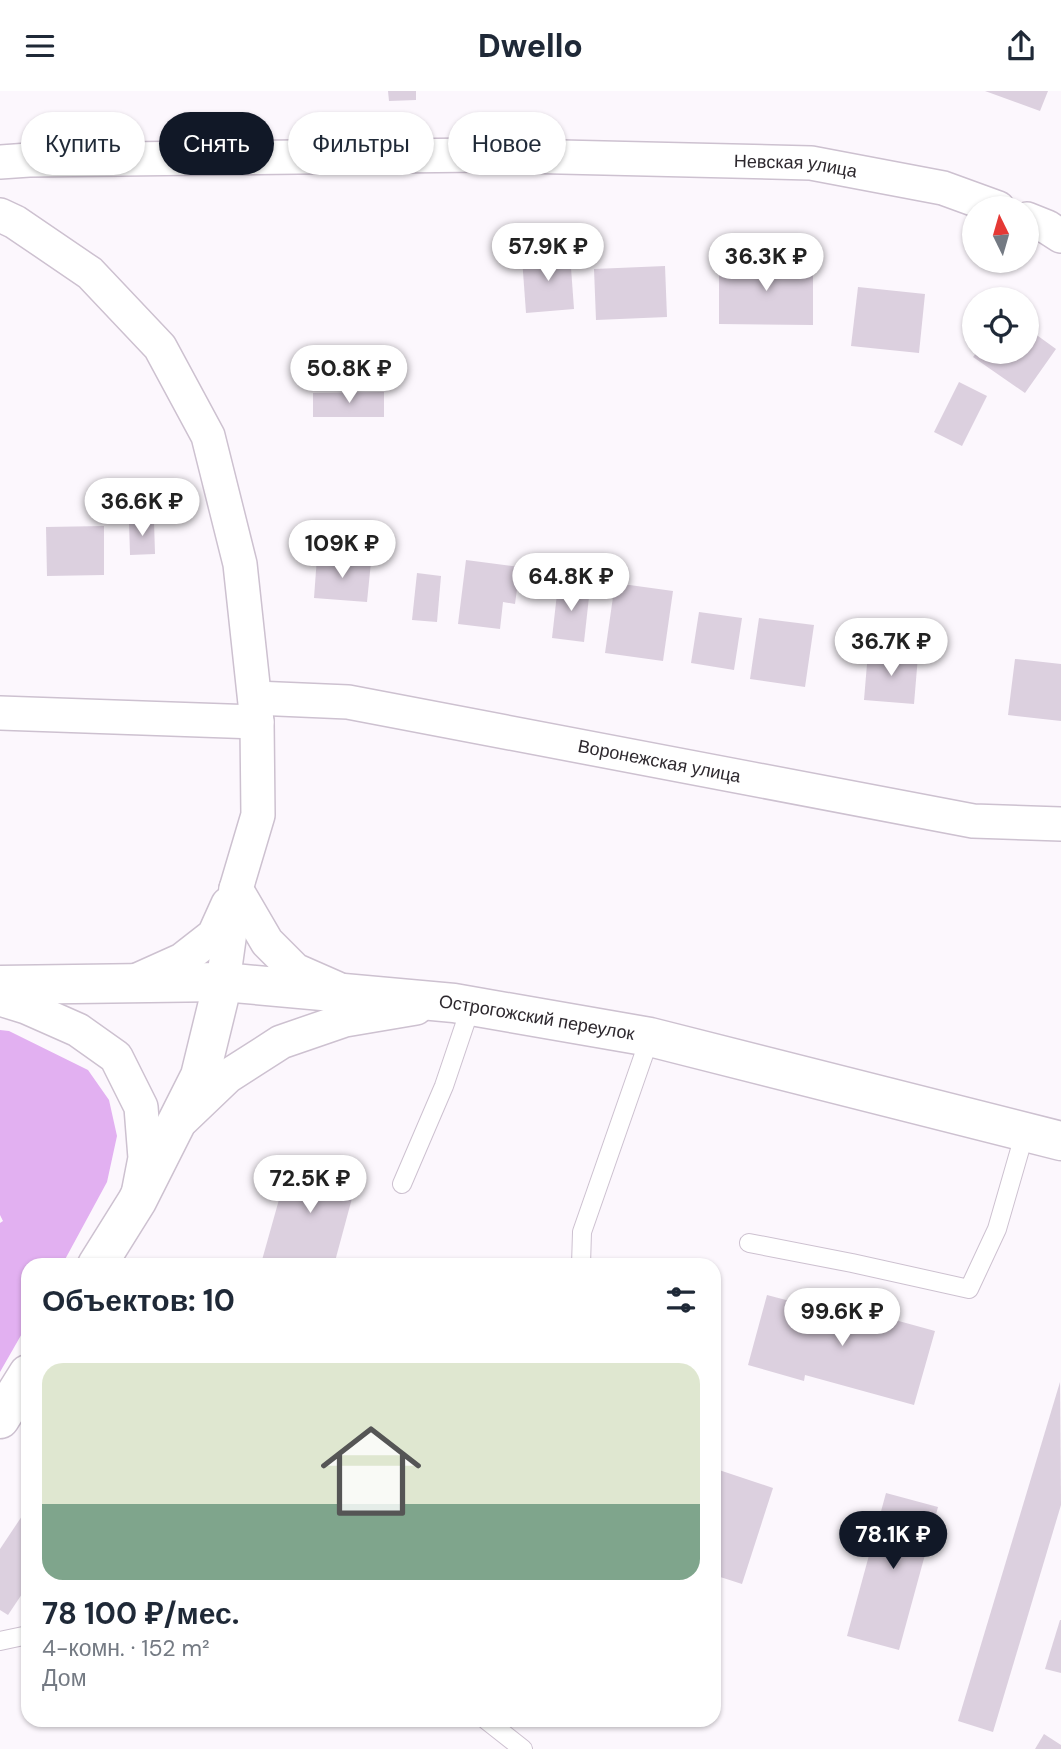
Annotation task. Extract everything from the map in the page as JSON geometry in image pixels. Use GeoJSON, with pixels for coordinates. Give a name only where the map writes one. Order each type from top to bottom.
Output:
{"type":"FeatureCollection","features":[{"type":"Feature","properties":{"kind":"main road","name":"Острогожский переулок"},"geometry":{"type":"LineString","coordinates":[[0,985],[223,982],[462,1005],[650,1037],[1043,1136]]}},
{"type":"Feature","properties":{"kind":"main road"},"geometry":{"type":"LineString","coordinates":[[101,1258],[137,1201],[200,1076],[223,982]]}},
{"type":"Feature","properties":{"kind":"main road"},"geometry":{"type":"LineString","coordinates":[[0,1419],[21,1385]]}},
{"type":"Feature","properties":{"kind":"street","name":"Невская улица"},"geometry":{"type":"LineString","coordinates":[[0,162],[482,155],[811,163],[943,188],[965,196]]}},
{"type":"Feature","properties":{"kind":"street"},"geometry":{"type":"LineString","coordinates":[[0,215],[15,222],[90,274],[160,347],[208,436],[240,564],[256,710],[258,814],[236,890],[223,982]]}},
{"type":"Feature","properties":{"kind":"street"},"geometry":{"type":"LineString","coordinates":[[1040,224],[1061,236]]}},
{"type":"Feature","properties":{"kind":"street","name":"Воронежская улица"},"geometry":{"type":"LineString","coordinates":[[0,713],[256,710],[348,702],[974,821],[1061,824]]}},
{"type":"Feature","properties":{"kind":"street"},"geometry":{"type":"LineString","coordinates":[[131,983],[182,960],[214,935],[236,890]]}},
{"type":"Feature","properties":{"kind":"street"},"geometry":{"type":"LineString","coordinates":[[236,890],[268,942],[295,970],[347,993]]}},
{"type":"Feature","properties":{"kind":"street"},"geometry":{"type":"LineString","coordinates":[[0,999],[26,1007],[78,1030],[116,1057],[141,1107],[145,1158],[137,1201]]}},
{"type":"Feature","properties":{"kind":"street"},"geometry":{"type":"LineString","coordinates":[[174,1128],[229,1076],[281,1042],[345,1020],[394,1010],[462,1005]]}},
{"type":"Feature","properties":{"kind":"lane"},"geometry":{"type":"LineString","coordinates":[[402,1184],[444,1086],[462,1005]]}},
{"type":"Feature","properties":{"kind":"lane"},"geometry":{"type":"LineString","coordinates":[[581,1258],[583,1232],[650,1037]]}},
{"type":"Feature","properties":{"kind":"lane"},"geometry":{"type":"LineString","coordinates":[[749,1243],[969,1289],[1043,1136]]}},
{"type":"Feature","properties":{"kind":"lane"},"geometry":{"type":"LineString","coordinates":[[0,1641],[21,1636]]}},
{"type":"Feature","properties":{"kind":"lane"},"geometry":{"type":"LineString","coordinates":[[495,1727],[523,1749]]}},
{"type":"Feature","properties":{"kind":"shaded area"},"geometry":{"type":"Polygon","coordinates":[[[0,1030],[9,1031],[88,1070],[109,1100],[117,1136],[107,1182],[66,1258],[21,1258],[21,1335],[0,1372],[0,1223],[3,1221],[0,1215],[0,1030]]]}},
{"type":"Feature","properties":{"kind":"building"},"geometry":{"type":"Polygon","coordinates":[[[388,91],[416,91],[416,100],[389,101],[388,91]]]}},
{"type":"Feature","properties":{"kind":"building"},"geometry":{"type":"Polygon","coordinates":[[[985,91],[1048,91],[1040,111],[985,91]]]}},
{"type":"Feature","properties":{"kind":"building"},"geometry":{"type":"Polygon","coordinates":[[[570,254],[574,309],[526,313],[522,258],[570,254]]]}},
{"type":"Feature","properties":{"kind":"building"},"geometry":{"type":"Polygon","coordinates":[[[719,262],[813,263],[813,325],[719,324],[719,262]]]}},
{"type":"Feature","properties":{"kind":"building"},"geometry":{"type":"Polygon","coordinates":[[[665,266],[667,317],[596,320],[594,269],[665,266]]]}},
{"type":"Feature","properties":{"kind":"building"},"geometry":{"type":"Polygon","coordinates":[[[858,287],[925,294],[919,353],[851,346],[858,287]]]}},
{"type":"Feature","properties":{"kind":"building"},"geometry":{"type":"Polygon","coordinates":[[[1039,337],[1056,349],[1025,393],[983,364],[1039,364],[1039,337]]]}},
{"type":"Feature","properties":{"kind":"building"},"geometry":{"type":"Polygon","coordinates":[[[959,382],[987,396],[962,446],[934,432],[959,382]]]}},
{"type":"Feature","properties":{"kind":"building"},"geometry":{"type":"Polygon","coordinates":[[[384,392],[384,417],[313,417],[313,393],[384,392]]]}},
{"type":"Feature","properties":{"kind":"building"},"geometry":{"type":"Polygon","coordinates":[[[154,521],[155,554],[130,555],[129,522],[154,521]]]}},
{"type":"Feature","properties":{"kind":"building"},"geometry":{"type":"Polygon","coordinates":[[[104,526],[104,575],[47,576],[46,527],[104,526]]]}},
{"type":"Feature","properties":{"kind":"building"},"geometry":{"type":"Polygon","coordinates":[[[317,557],[371,562],[367,602],[314,598],[317,557]]]}},
{"type":"Feature","properties":{"kind":"building"},"geometry":{"type":"Polygon","coordinates":[[[466,560],[520,567],[515,604],[503,602],[500,629],[458,624],[466,560]]]}},
{"type":"Feature","properties":{"kind":"building"},"geometry":{"type":"Polygon","coordinates":[[[417,573],[441,576],[437,622],[412,620],[417,573]]]}},
{"type":"Feature","properties":{"kind":"building"},"geometry":{"type":"Polygon","coordinates":[[[615,583],[673,591],[663,661],[605,653],[615,583]]]}},
{"type":"Feature","properties":{"kind":"building"},"geometry":{"type":"Polygon","coordinates":[[[558,585],[590,588],[584,642],[552,638],[558,585]]]}},
{"type":"Feature","properties":{"kind":"building"},"geometry":{"type":"Polygon","coordinates":[[[699,612],[742,618],[734,670],[691,663],[699,612]]]}},
{"type":"Feature","properties":{"kind":"building"},"geometry":{"type":"Polygon","coordinates":[[[759,618],[814,625],[805,687],[750,679],[759,618]]]}},
{"type":"Feature","properties":{"kind":"building"},"geometry":{"type":"Polygon","coordinates":[[[868,652],[918,656],[914,704],[864,700],[868,652]]]}},
{"type":"Feature","properties":{"kind":"building"},"geometry":{"type":"Polygon","coordinates":[[[1015,659],[1061,664],[1061,721],[1008,715],[1015,659]]]}},
{"type":"Feature","properties":{"kind":"building"},"geometry":{"type":"Polygon","coordinates":[[[291,1157],[358,1176],[336,1258],[263,1258],[291,1157]]]}},
{"type":"Feature","properties":{"kind":"building"},"geometry":{"type":"Polygon","coordinates":[[[767,1295],[824,1310],[826,1301],[935,1331],[914,1405],[805,1375],[804,1381],[748,1365],[767,1295]]]}},
{"type":"Feature","properties":{"kind":"building"},"geometry":{"type":"Polygon","coordinates":[[[1060,1382],[1061,1505],[993,1732],[958,1721],[1060,1382]]]}},
{"type":"Feature","properties":{"kind":"building"},"geometry":{"type":"Polygon","coordinates":[[[721,1471],[773,1488],[742,1584],[721,1577],[721,1471]]]}},
{"type":"Feature","properties":{"kind":"building"},"geometry":{"type":"Polygon","coordinates":[[[886,1493],[938,1507],[899,1650],[847,1636],[886,1493]]]}},
{"type":"Feature","properties":{"kind":"building"},"geometry":{"type":"Polygon","coordinates":[[[21,1518],[21,1596],[8,1615],[0,1610],[0,1549],[21,1518]]]}},
{"type":"Feature","properties":{"kind":"building"},"geometry":{"type":"Polygon","coordinates":[[[1061,1620],[1061,1673],[1045,1669],[1061,1620]]]}},
{"type":"Feature","properties":{"kind":"building"},"geometry":{"type":"Polygon","coordinates":[[[1044,1734],[1061,1745],[1061,1749],[1035,1749],[1044,1734]]]}}]}
